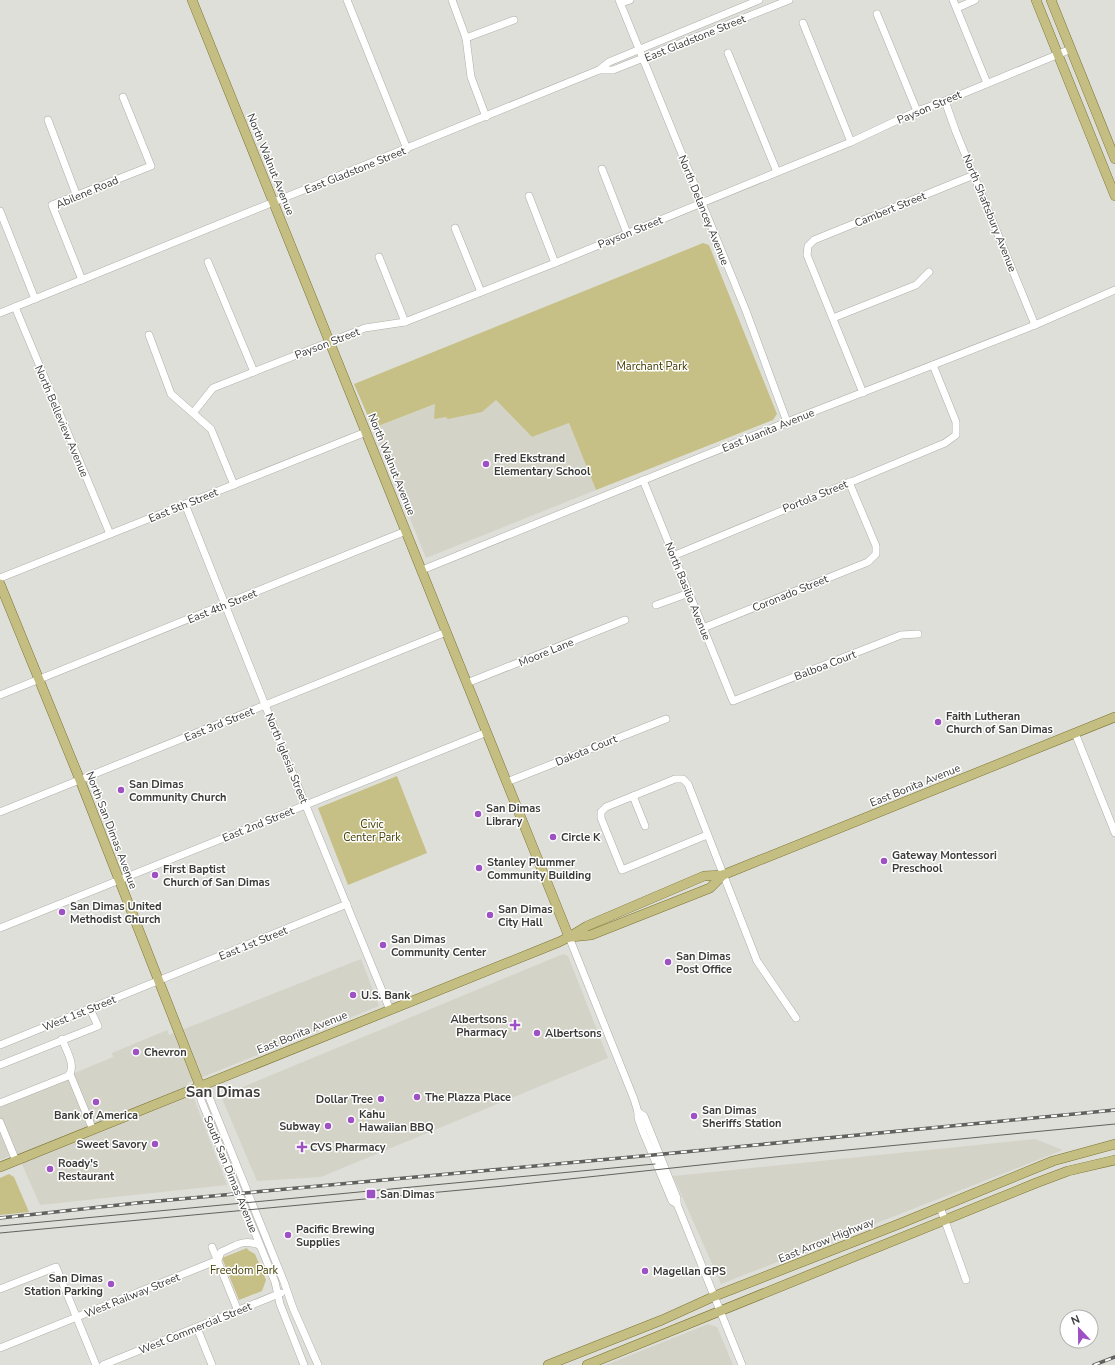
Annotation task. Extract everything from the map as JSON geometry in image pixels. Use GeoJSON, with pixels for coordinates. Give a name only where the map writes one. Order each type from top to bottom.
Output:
{"type":"FeatureCollection","features":[{"type":"Feature","properties":{"kind":"main road","name":"North Walnut Avenue"},"geometry":{"type":"LineString","coordinates":[[192,0],[569,937]]}},
{"type":"Feature","properties":{"kind":"main road"},"geometry":{"type":"LineString","coordinates":[[1036,0],[1115,196]]}},
{"type":"Feature","properties":{"kind":"main road"},"geometry":{"type":"LineString","coordinates":[[1051,0],[1115,159]]}},
{"type":"Feature","properties":{"kind":"main road","name":"North San Dimas Avenue"},"geometry":{"type":"LineString","coordinates":[[0,584],[80,780],[200,1086]]}},
{"type":"Feature","properties":{"kind":"main road","name":"East Bonita Avenue"},"geometry":{"type":"LineString","coordinates":[[0,1167],[569,937],[587,926],[704,876],[723,874],[1115,717]]}},
{"type":"Feature","properties":{"kind":"main road","name":"East Arrow Highway"},"geometry":{"type":"LineString","coordinates":[[548,1365],[662,1320],[715,1296],[1052,1161],[1115,1144]]}},
{"type":"Feature","properties":{"kind":"main road"},"geometry":{"type":"LineString","coordinates":[[587,1365],[1036,1183],[1068,1171],[1115,1160]]}},
{"type":"Feature","properties":{"kind":"street"},"geometry":{"type":"LineString","coordinates":[[346,0],[407,149]]}},
{"type":"Feature","properties":{"kind":"street"},"geometry":{"type":"LineString","coordinates":[[452,0],[466,38],[470,77],[486,117]]}},
{"type":"Feature","properties":{"kind":"street"},"geometry":{"type":"LineString","coordinates":[[620,2],[630,0]]}},
{"type":"Feature","properties":{"kind":"street","name":"East Gladstone Street"},"geometry":{"type":"LineString","coordinates":[[0,313],[486,117],[599,70],[609,62],[639,49],[760,0]]}},
{"type":"Feature","properties":{"kind":"street","name":"East Gladstone Street"},"geometry":{"type":"LineString","coordinates":[[599,70],[613,70],[789,0]]}},
{"type":"Feature","properties":{"kind":"street"},"geometry":{"type":"LineString","coordinates":[[953,0],[987,82]]}},
{"type":"Feature","properties":{"kind":"street"},"geometry":{"type":"LineString","coordinates":[[957,8],[975,0]]}},
{"type":"Feature","properties":{"kind":"street","name":"North Delancey Avenue"},"geometry":{"type":"LineString","coordinates":[[620,2],[746,311],[787,422]]}},
{"type":"Feature","properties":{"kind":"street"},"geometry":{"type":"LineString","coordinates":[[877,14],[917,111]]}},
{"type":"Feature","properties":{"kind":"street"},"geometry":{"type":"LineString","coordinates":[[466,38],[514,20]]}},
{"type":"Feature","properties":{"kind":"street"},"geometry":{"type":"LineString","coordinates":[[803,23],[851,142]]}},
{"type":"Feature","properties":{"kind":"street","name":"Payson Street"},"geometry":{"type":"LineString","coordinates":[[193,413],[213,388],[365,328],[405,322],[481,292],[851,142],[917,111],[1071,49]]}},
{"type":"Feature","properties":{"kind":"street"},"geometry":{"type":"LineString","coordinates":[[728,53],[777,172]]}},
{"type":"Feature","properties":{"kind":"street","name":"Abilene Road"},"geometry":{"type":"LineString","coordinates":[[82,280],[52,205],[76,194],[151,166],[123,97]]}},
{"type":"Feature","properties":{"kind":"street","name":"North Shaftsbury Avenue"},"geometry":{"type":"LineString","coordinates":[[945,101],[956,132],[1036,325]]}},
{"type":"Feature","properties":{"kind":"street"},"geometry":{"type":"LineString","coordinates":[[48,120],[76,194]]}},
{"type":"Feature","properties":{"kind":"street"},"geometry":{"type":"LineString","coordinates":[[602,169],[627,233]]}},
{"type":"Feature","properties":{"kind":"street","name":"Cambert Street"},"geometry":{"type":"LineString","coordinates":[[833,318],[807,255],[808,246],[814,240],[974,175]]}},
{"type":"Feature","properties":{"kind":"street"},"geometry":{"type":"LineString","coordinates":[[529,196],[554,263]]}},
{"type":"Feature","properties":{"kind":"street"},"geometry":{"type":"LineString","coordinates":[[0,211],[35,299]]}},
{"type":"Feature","properties":{"kind":"street"},"geometry":{"type":"LineString","coordinates":[[455,228],[481,292]]}},
{"type":"Feature","properties":{"kind":"street"},"geometry":{"type":"LineString","coordinates":[[379,257],[405,322]]}},
{"type":"Feature","properties":{"kind":"street"},"geometry":{"type":"LineString","coordinates":[[208,262],[254,372]]}},
{"type":"Feature","properties":{"kind":"street"},"geometry":{"type":"LineString","coordinates":[[863,393],[833,318],[916,285],[929,272]]}},
{"type":"Feature","properties":{"kind":"street","name":"East Juanita Avenue"},"geometry":{"type":"LineString","coordinates":[[422,570],[787,422],[1036,325],[1115,290]]}},
{"type":"Feature","properties":{"kind":"street","name":"North Belleview Avenue"},"geometry":{"type":"LineString","coordinates":[[15,307],[110,534]]}},
{"type":"Feature","properties":{"kind":"street"},"geometry":{"type":"LineString","coordinates":[[150,335],[171,394],[211,429],[234,485]]}},
{"type":"Feature","properties":{"kind":"street","name":"Portola Street"},"geometry":{"type":"LineString","coordinates":[[674,556],[945,443],[956,434],[956,422],[933,365]]}},
{"type":"Feature","properties":{"kind":"street","name":"East 5th Street"},"geometry":{"type":"LineString","coordinates":[[0,578],[366,432]]}},
{"type":"Feature","properties":{"kind":"street","name":"North Basilio Avenue"},"geometry":{"type":"LineString","coordinates":[[643,480],[733,701]]}},
{"type":"Feature","properties":{"kind":"street","name":"Coronado Street"},"geometry":{"type":"LineString","coordinates":[[703,628],[868,562],[876,554],[876,546],[849,482]]}},
{"type":"Feature","properties":{"kind":"street","name":"North Iglesia Street"},"geometry":{"type":"LineString","coordinates":[[186,504],[225,605],[390,1010]]}},
{"type":"Feature","properties":{"kind":"street","name":"East 4th Street"},"geometry":{"type":"LineString","coordinates":[[0,695],[406,531]]}},
{"type":"Feature","properties":{"kind":"street"},"geometry":{"type":"LineString","coordinates":[[656,605],[689,593]]}},
{"type":"Feature","properties":{"kind":"street","name":"Moore Lane"},"geometry":{"type":"LineString","coordinates":[[467,683],[625,620]]}},
{"type":"Feature","properties":{"kind":"street","name":"East 3rd Street"},"geometry":{"type":"LineString","coordinates":[[0,812],[446,632]]}},
{"type":"Feature","properties":{"kind":"street","name":"Balboa Court"},"geometry":{"type":"LineString","coordinates":[[733,701],[901,635],[918,634]]}},
{"type":"Feature","properties":{"kind":"street","name":"Dakota Court"},"geometry":{"type":"LineString","coordinates":[[507,782],[666,719]]}},
{"type":"Feature","properties":{"kind":"street","name":"East 2nd Street"},"geometry":{"type":"LineString","coordinates":[[0,928],[487,732]]}},
{"type":"Feature","properties":{"kind":"street"},"geometry":{"type":"LineString","coordinates":[[1076,733],[1115,833]]}},
{"type":"Feature","properties":{"kind":"street"},"geometry":{"type":"LineString","coordinates":[[707,835],[622,870],[601,818],[601,812],[606,807],[675,779],[683,778],[688,784],[757,961],[796,1018]]}},
{"type":"Feature","properties":{"kind":"street"},"geometry":{"type":"LineString","coordinates":[[633,796],[645,826]]}},
{"type":"Feature","properties":{"kind":"street","name":"East 1st Street"},"geometry":{"type":"LineString","coordinates":[[159,981],[347,904]]}},
{"type":"Feature","properties":{"kind":"street"},"geometry":{"type":"LineString","coordinates":[[569,937],[638,1112],[644,1116],[677,1198],[677,1204],[742,1365]]}},
{"type":"Feature","properties":{"kind":"street","name":"West 1st Street"},"geometry":{"type":"LineString","coordinates":[[0,1045],[159,981]]}},
{"type":"Feature","properties":{"kind":"street"},"geometry":{"type":"LineString","coordinates":[[0,1065],[62,1039],[98,1026],[90,1009]]}},
{"type":"Feature","properties":{"kind":"street"},"geometry":{"type":"LineString","coordinates":[[62,1039],[72,1064],[70,1074],[92,1130]]}},
{"type":"Feature","properties":{"kind":"street"},"geometry":{"type":"LineString","coordinates":[[0,1103],[70,1074]]}},
{"type":"Feature","properties":{"kind":"street","name":"South San Dimas Avenue"},"geometry":{"type":"LineString","coordinates":[[200,1086],[201,1100],[275,1282],[280,1304],[304,1365]]}},
{"type":"Feature","properties":{"kind":"street","name":"South San Dimas Avenue"},"geometry":{"type":"LineString","coordinates":[[200,1086],[209,1096],[286,1291],[318,1365]]}},
{"type":"Feature","properties":{"kind":"street"},"geometry":{"type":"LineString","coordinates":[[0,1122],[16,1161]]}},
{"type":"Feature","properties":{"kind":"street"},"geometry":{"type":"LineString","coordinates":[[940,1207],[966,1280]]}},
{"type":"Feature","properties":{"kind":"street","name":"West Railway Street"},"geometry":{"type":"LineString","coordinates":[[0,1348],[218,1260],[222,1252],[246,1242],[260,1245]]}},
{"type":"Feature","properties":{"kind":"street"},"geometry":{"type":"LineString","coordinates":[[212,1247],[238,1311]]}},
{"type":"Feature","properties":{"kind":"street"},"geometry":{"type":"LineString","coordinates":[[0,1289],[56,1267],[96,1365]]}},
{"type":"Feature","properties":{"kind":"street","name":"West Commercial Street"},"geometry":{"type":"LineString","coordinates":[[103,1365],[286,1291]]}},
{"type":"Feature","properties":{"kind":"street"},"geometry":{"type":"LineString","coordinates":[[197,1328],[212,1365]]}},
{"type":"Feature","properties":{"kind":"shaded area","name":"Fred Ekstrand Elementary School"},"geometry":{"type":"Polygon","coordinates":[[[496,400],[532,437],[569,423],[596,490],[426,558],[373,428],[436,404],[482,412],[496,400]]]}},
{"type":"Feature","properties":{"kind":"shaded area"},"geometry":{"type":"Polygon","coordinates":[[[563,954],[568,956],[608,1058],[321,1177],[257,1181],[221,1096],[563,954]]]}},
{"type":"Feature","properties":{"kind":"shaded area"},"geometry":{"type":"Polygon","coordinates":[[[361,959],[379,1006],[188,1083],[227,1185],[40,1205],[17,1153],[0,1160],[0,1104],[113,1057],[112,1053],[167,1030],[169,1035],[361,959]]]}},
{"type":"Feature","properties":{"kind":"shaded area"},"geometry":{"type":"Polygon","coordinates":[[[1035,1139],[1063,1150],[721,1284],[673,1176],[1035,1139]]]}},
{"type":"Feature","properties":{"kind":"shaded area"},"geometry":{"type":"Polygon","coordinates":[[[708,1324],[717,1327],[733,1365],[606,1365],[708,1324]]]}},
{"type":"Feature","properties":{"kind":"green space","name":"Marchant Park"},"geometry":{"type":"Polygon","coordinates":[[[703,243],[709,245],[777,414],[773,420],[596,490],[569,423],[532,437],[496,400],[482,412],[448,419],[446,417],[434,419],[435,404],[373,428],[354,384],[703,243]]]}},
{"type":"Feature","properties":{"kind":"green space","name":"Civic Center Park"},"geometry":{"type":"Polygon","coordinates":[[[397,776],[427,853],[348,885],[318,808],[397,776]]]}},
{"type":"Feature","properties":{"kind":"green space"},"geometry":{"type":"Polygon","coordinates":[[[9,1174],[14,1177],[29,1212],[0,1215],[0,1178],[9,1174]]]}},
{"type":"Feature","properties":{"kind":"green space","name":"Freedom Park"},"geometry":{"type":"Polygon","coordinates":[[[247,1248],[255,1254],[266,1280],[262,1291],[239,1300],[222,1258],[247,1248]]]}},
{"type":"Feature","properties":{"kind":"tram line"},"geometry":{"type":"LineString","coordinates":[[0,1233],[504,1186],[775,1157],[1115,1124]]}},
{"type":"Feature","properties":{"kind":"tram line"},"geometry":{"type":"LineString","coordinates":[[0,1226],[655,1164]]}},
{"type":"Feature","properties":{"kind":"railway"},"geometry":{"type":"LineString","coordinates":[[0,1218],[137,1203],[1115,1110]]}},
{"type":"Feature","properties":{"kind":"railway"},"geometry":{"type":"LineString","coordinates":[[1094,1365],[1115,1357]]}},
{"type":"Feature","properties":{"kind":"place","name":"Fred Ekstrand Elementary School"},"geometry":{"type":"Point","coordinates":[486,464]}},
{"type":"Feature","properties":{"kind":"place","name":"Faith Lutheran Church of San Dimas"},"geometry":{"type":"Point","coordinates":[938,722]}},
{"type":"Feature","properties":{"kind":"place","name":"San Dimas Community Church"},"geometry":{"type":"Point","coordinates":[121,790]}},
{"type":"Feature","properties":{"kind":"place","name":"San Dimas Library"},"geometry":{"type":"Point","coordinates":[478,814]}},
{"type":"Feature","properties":{"kind":"place","name":"Circle K"},"geometry":{"type":"Point","coordinates":[553,837]}},
{"type":"Feature","properties":{"kind":"place","name":"Gateway Montessori Preschool"},"geometry":{"type":"Point","coordinates":[884,861]}},
{"type":"Feature","properties":{"kind":"place","name":"Stanley Plummer Community Building"},"geometry":{"type":"Point","coordinates":[479,868]}},
{"type":"Feature","properties":{"kind":"place","name":"First Baptist Church of San Dimas"},"geometry":{"type":"Point","coordinates":[155,875]}},
{"type":"Feature","properties":{"kind":"place","name":"San Dimas United Methodist Church"},"geometry":{"type":"Point","coordinates":[62,912]}},
{"type":"Feature","properties":{"kind":"place","name":"San Dimas City Hall"},"geometry":{"type":"Point","coordinates":[490,915]}},
{"type":"Feature","properties":{"kind":"place","name":"San Dimas Community Center"},"geometry":{"type":"Point","coordinates":[383,945]}},
{"type":"Feature","properties":{"kind":"place","name":"San Dimas Post Office"},"geometry":{"type":"Point","coordinates":[668,962]}},
{"type":"Feature","properties":{"kind":"place","name":"U.S. Bank"},"geometry":{"type":"Point","coordinates":[353,995]}},
{"type":"Feature","properties":{"kind":"place","name":"Albertsons Pharmacy"},"geometry":{"type":"Point","coordinates":[515,1025]}},
{"type":"Feature","properties":{"kind":"place","name":"Albertsons"},"geometry":{"type":"Point","coordinates":[537,1033]}},
{"type":"Feature","properties":{"kind":"place","name":"Chevron"},"geometry":{"type":"Point","coordinates":[136,1052]}},
{"type":"Feature","properties":{"kind":"place","name":"The Plazza Place"},"geometry":{"type":"Point","coordinates":[417,1097]}},
{"type":"Feature","properties":{"kind":"place","name":"Dollar Tree"},"geometry":{"type":"Point","coordinates":[381,1099]}},
{"type":"Feature","properties":{"kind":"place","name":"Bank of America"},"geometry":{"type":"Point","coordinates":[96,1102]}},
{"type":"Feature","properties":{"kind":"place","name":"San Dimas Sheriffs Station"},"geometry":{"type":"Point","coordinates":[694,1116]}},
{"type":"Feature","properties":{"kind":"place","name":"Kahu Hawaiian BBQ"},"geometry":{"type":"Point","coordinates":[351,1120]}},
{"type":"Feature","properties":{"kind":"place","name":"Subway"},"geometry":{"type":"Point","coordinates":[328,1126]}},
{"type":"Feature","properties":{"kind":"place","name":"Sweet Savory"},"geometry":{"type":"Point","coordinates":[155,1144]}},
{"type":"Feature","properties":{"kind":"place","name":"CVS Pharmacy"},"geometry":{"type":"Point","coordinates":[302,1147]}},
{"type":"Feature","properties":{"kind":"place","name":"Roady's Restaurant"},"geometry":{"type":"Point","coordinates":[50,1169]}},
{"type":"Feature","properties":{"kind":"place","name":"San Dimas"},"geometry":{"type":"Point","coordinates":[371,1194]}},
{"type":"Feature","properties":{"kind":"place","name":"Pacific Brewing Supplies"},"geometry":{"type":"Point","coordinates":[288,1235]}},
{"type":"Feature","properties":{"kind":"place","name":"Magellan GPS"},"geometry":{"type":"Point","coordinates":[645,1271]}},
{"type":"Feature","properties":{"kind":"place","name":"San Dimas Station Parking"},"geometry":{"type":"Point","coordinates":[111,1284]}},
{"type":"Feature","properties":{"kind":"district","name":"San Dimas"},"geometry":{"type":"Point","coordinates":[223,1092]}}]}
